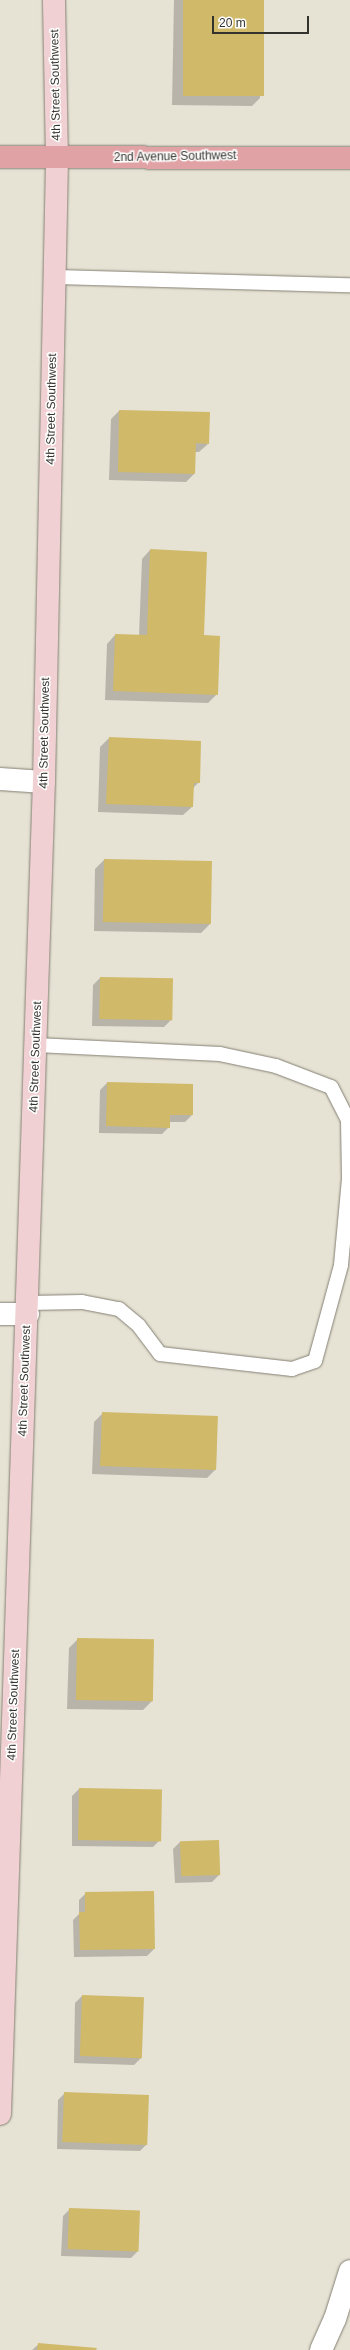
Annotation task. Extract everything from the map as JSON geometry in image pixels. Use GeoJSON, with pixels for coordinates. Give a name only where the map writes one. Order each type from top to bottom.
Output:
{"type":"FeatureCollection","features":[{"type":"Feature","properties":{"kind":"main road","name":"4th Street Southwest"},"geometry":{"type":"LineString","coordinates":[[0,2114],[28,1308],[44,782],[58,159],[54,0]]}},
{"type":"Feature","properties":{"kind":"main road","name":"2nd Avenue Southwest"},"geometry":{"type":"LineString","coordinates":[[0,157],[58,159],[350,158]]}},
{"type":"Feature","properties":{"kind":"street"},"geometry":{"type":"LineString","coordinates":[[0,779],[44,782]]}},
{"type":"Feature","properties":{"kind":"street"},"geometry":{"type":"LineString","coordinates":[[0,1314],[28,1308]]}},
{"type":"Feature","properties":{"kind":"street"},"geometry":{"type":"LineString","coordinates":[[321,2350],[335,2319],[350,2271]]}},
{"type":"Feature","properties":{"kind":"lane"},"geometry":{"type":"LineString","coordinates":[[55,277],[350,285]]}},
{"type":"Feature","properties":{"kind":"lane"},"geometry":{"type":"LineString","coordinates":[[28,1308],[82,1302],[119,1309],[139,1326],[160,1354],[292,1369],[315,1361],[341,1265],[349,1179],[348,1120],[331,1087],[276,1066],[220,1054],[36,1046]]}},
{"type":"Feature","properties":{"kind":"building"},"geometry":{"type":"Polygon","coordinates":[[[183,0],[264,0],[264,96],[183,96],[183,0]]]}},
{"type":"Feature","properties":{"kind":"building"},"geometry":{"type":"Polygon","coordinates":[[[119,410],[210,412],[209,444],[196,443],[195,474],[118,472],[119,410]]]}},
{"type":"Feature","properties":{"kind":"building"},"geometry":{"type":"Polygon","coordinates":[[[150,549],[207,552],[204,635],[220,636],[218,695],[113,691],[115,634],[147,635],[150,549]]]}},
{"type":"Feature","properties":{"kind":"building"},"geometry":{"type":"Polygon","coordinates":[[[109,737],[201,741],[200,783],[194,783],[193,807],[106,804],[109,737]]]}},
{"type":"Feature","properties":{"kind":"building"},"geometry":{"type":"Polygon","coordinates":[[[104,859],[212,861],[211,924],[103,922],[104,859]]]}},
{"type":"Feature","properties":{"kind":"building"},"geometry":{"type":"Polygon","coordinates":[[[100,977],[173,978],[172,1020],[99,1019],[100,977]]]}},
{"type":"Feature","properties":{"kind":"building"},"geometry":{"type":"Polygon","coordinates":[[[107,1082],[193,1084],[193,1115],[170,1115],[170,1128],[106,1126],[107,1082]]]}},
{"type":"Feature","properties":{"kind":"building"},"geometry":{"type":"Polygon","coordinates":[[[102,1412],[218,1416],[216,1470],[100,1466],[102,1412]]]}},
{"type":"Feature","properties":{"kind":"building"},"geometry":{"type":"Polygon","coordinates":[[[77,1638],[154,1639],[153,1701],[76,1700],[77,1638]]]}},
{"type":"Feature","properties":{"kind":"building"},"geometry":{"type":"Polygon","coordinates":[[[79,1788],[162,1789],[161,1841],[78,1840],[79,1788]]]}},
{"type":"Feature","properties":{"kind":"building"},"geometry":{"type":"Polygon","coordinates":[[[219,1840],[220,1875],[181,1876],[180,1841],[219,1840]]]}},
{"type":"Feature","properties":{"kind":"building"},"geometry":{"type":"Polygon","coordinates":[[[154,1891],[155,1949],[80,1950],[79,1912],[85,1912],[85,1892],[154,1891]]]}},
{"type":"Feature","properties":{"kind":"building"},"geometry":{"type":"Polygon","coordinates":[[[82,1995],[144,1997],[142,2058],[80,2056],[82,1995]]]}},
{"type":"Feature","properties":{"kind":"building"},"geometry":{"type":"Polygon","coordinates":[[[64,2092],[149,2095],[147,2145],[62,2142],[64,2092]]]}},
{"type":"Feature","properties":{"kind":"building"},"geometry":{"type":"Polygon","coordinates":[[[69,2208],[140,2210],[139,2251],[68,2249],[69,2208]]]}},
{"type":"Feature","properties":{"kind":"building"},"geometry":{"type":"Polygon","coordinates":[[[38,2343],[97,2348],[96,2350],[37,2350],[38,2343]]]}}]}
